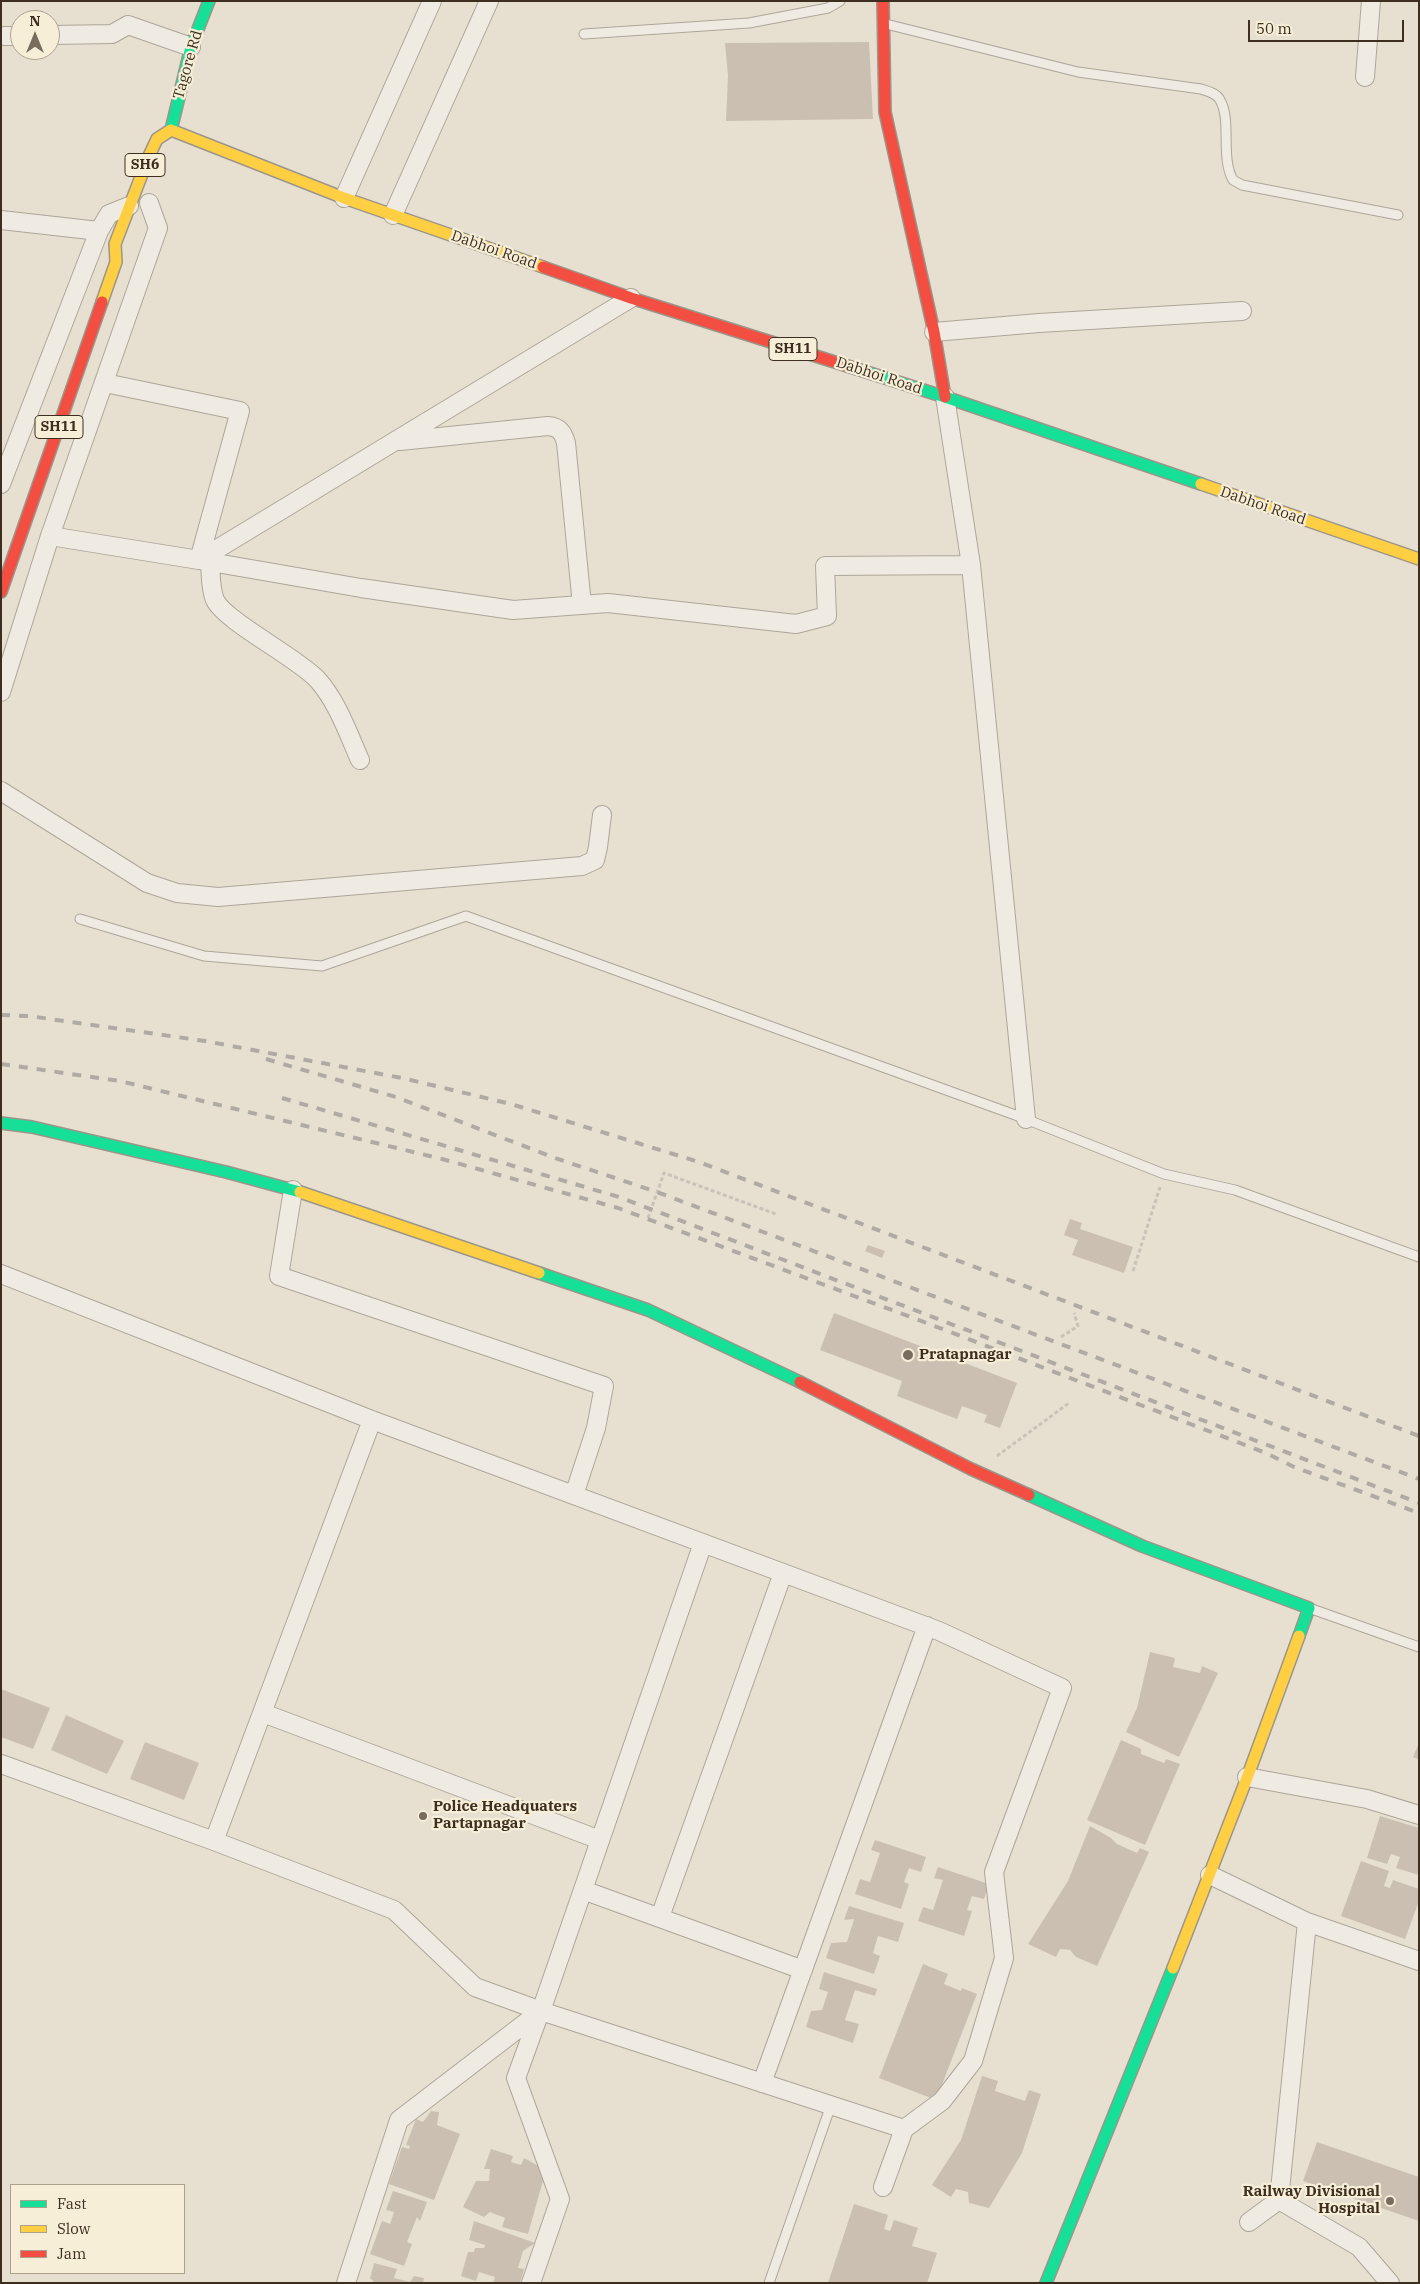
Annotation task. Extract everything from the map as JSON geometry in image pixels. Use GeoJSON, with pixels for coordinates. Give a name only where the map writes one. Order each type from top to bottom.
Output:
{"type":"FeatureCollection","features":[{"type":"Feature","properties":{"kind":"street","name":"Tagore Rd"},"geometry":{"type":"LineString","coordinates":[[171,130],[191,47],[209,1]]}},
{"type":"Feature","properties":{"kind":"street"},"geometry":{"type":"LineString","coordinates":[[344,198],[432,1]]}},
{"type":"Feature","properties":{"kind":"street"},"geometry":{"type":"LineString","coordinates":[[393,215],[489,1]]}},
{"type":"Feature","properties":{"kind":"street"},"geometry":{"type":"LineString","coordinates":[[883,1],[885,112],[934,332],[971,565],[1026,1119]]}},
{"type":"Feature","properties":{"kind":"street"},"geometry":{"type":"LineString","coordinates":[[1365,77],[1371,1]]}},
{"type":"Feature","properties":{"kind":"street"},"geometry":{"type":"LineString","coordinates":[[60,35],[112,34],[128,25],[191,47]]}},
{"type":"Feature","properties":{"kind":"street","name":"Dabhoi Road"},"geometry":{"type":"LineString","coordinates":[[171,130],[344,198],[631,298],[945,397],[1419,559]]}},
{"type":"Feature","properties":{"kind":"street","name":"SH6"},"geometry":{"type":"LineString","coordinates":[[170,144],[171,130]]}},
{"type":"Feature","properties":{"kind":"street","name":"SH6"},"geometry":{"type":"LineString","coordinates":[[116,262],[115,244],[128,206],[157,139],[171,130]]}},
{"type":"Feature","properties":{"kind":"street"},"geometry":{"type":"LineString","coordinates":[[143,220],[151,198]]}},
{"type":"Feature","properties":{"kind":"street"},"geometry":{"type":"LineString","coordinates":[[1,692],[50,536],[158,228],[151,198]]}},
{"type":"Feature","properties":{"kind":"street"},"geometry":{"type":"LineString","coordinates":[[1,484],[99,231],[109,214],[128,206]]}},
{"type":"Feature","properties":{"kind":"street"},"geometry":{"type":"LineString","coordinates":[[1,220],[99,231]]}},
{"type":"Feature","properties":{"kind":"street"},"geometry":{"type":"LineString","coordinates":[[116,262],[130,254]]}},
{"type":"Feature","properties":{"kind":"street","name":"SH11"},"geometry":{"type":"LineString","coordinates":[[1,592],[116,262]]}},
{"type":"Feature","properties":{"kind":"street"},"geometry":{"type":"LineString","coordinates":[[205,561],[395,441],[631,298]]}},
{"type":"Feature","properties":{"kind":"street"},"geometry":{"type":"LineString","coordinates":[[934,332],[1039,323],[1242,311]]}},
{"type":"Feature","properties":{"kind":"street"},"geometry":{"type":"LineString","coordinates":[[105,383],[240,411],[205,561],[216,602],[233,618],[316,678],[331,698],[360,760]]}},
{"type":"Feature","properties":{"kind":"street"},"geometry":{"type":"LineString","coordinates":[[395,441],[548,426],[556,427],[564,434],[582,605]]}},
{"type":"Feature","properties":{"kind":"street"},"geometry":{"type":"LineString","coordinates":[[50,536],[361,588],[513,610],[608,603],[796,624],[827,616],[825,566],[971,565]]}},
{"type":"Feature","properties":{"kind":"street"},"geometry":{"type":"LineString","coordinates":[[1,791],[146,883],[177,893],[218,897],[582,866],[594,860],[598,847],[602,815]]}},
{"type":"Feature","properties":{"kind":"street"},"geometry":{"type":"LineString","coordinates":[[1,1124],[32,1127],[226,1172],[293,1190],[648,1310],[822,1392],[976,1471],[1142,1546],[1309,1608],[1285,1679],[1210,1875],[1046,2283]]}},
{"type":"Feature","properties":{"kind":"street"},"geometry":{"type":"LineString","coordinates":[[293,1190],[279,1276],[604,1386],[596,1428],[574,1495]]}},
{"type":"Feature","properties":{"kind":"street"},"geometry":{"type":"LineString","coordinates":[[1,1274],[372,1420],[927,1626],[1062,1688],[994,1872],[1004,1958],[972,2060],[942,2101],[904,2128],[883,2186]]}},
{"type":"Feature","properties":{"kind":"street"},"geometry":{"type":"LineString","coordinates":[[214,1841],[372,1420]]}},
{"type":"Feature","properties":{"kind":"street"},"geometry":{"type":"LineString","coordinates":[[530,2283],[560,2199],[516,2078],[703,1543]]}},
{"type":"Feature","properties":{"kind":"street"},"geometry":{"type":"LineString","coordinates":[[660,1917],[783,1573]]}},
{"type":"Feature","properties":{"kind":"street"},"geometry":{"type":"LineString","coordinates":[[762,2083],[927,1626]]}},
{"type":"Feature","properties":{"kind":"street"},"geometry":{"type":"LineString","coordinates":[[263,1713],[600,1840]]}},
{"type":"Feature","properties":{"kind":"street"},"geometry":{"type":"LineString","coordinates":[[1,1764],[214,1841],[394,1910],[475,1987],[541,2011],[904,2128]]}},
{"type":"Feature","properties":{"kind":"street"},"geometry":{"type":"LineString","coordinates":[[1247,1777],[1367,1799],[1419,1815]]}},
{"type":"Feature","properties":{"kind":"street"},"geometry":{"type":"LineString","coordinates":[[1210,1875],[1307,1922],[1419,1961]]}},
{"type":"Feature","properties":{"kind":"street"},"geometry":{"type":"LineString","coordinates":[[583,1890],[803,1970]]}},
{"type":"Feature","properties":{"kind":"street"},"geometry":{"type":"LineString","coordinates":[[1249,2222],[1279,2200],[1307,1922]]}},
{"type":"Feature","properties":{"kind":"street"},"geometry":{"type":"LineString","coordinates":[[346,2283],[399,2120],[541,2011]]}},
{"type":"Feature","properties":{"kind":"street"},"geometry":{"type":"LineString","coordinates":[[1279,2200],[1359,2247],[1390,2283]]}},
{"type":"Feature","properties":{"kind":"lane"},"geometry":{"type":"LineString","coordinates":[[584,34],[749,23],[828,8],[840,1]]}},
{"type":"Feature","properties":{"kind":"lane"},"geometry":{"type":"LineString","coordinates":[[884,23],[1078,72],[1212,92],[1220,98],[1223,108],[1228,164],[1233,180],[1242,185],[1398,215]]}},
{"type":"Feature","properties":{"kind":"lane"},"geometry":{"type":"LineString","coordinates":[[80,919],[204,956],[322,966],[466,916],[1026,1119],[1164,1174],[1235,1190],[1419,1257]]}},
{"type":"Feature","properties":{"kind":"lane"},"geometry":{"type":"LineString","coordinates":[[1309,1608],[1419,1647]]}},
{"type":"Feature","properties":{"kind":"lane"},"geometry":{"type":"LineString","coordinates":[[769,2283],[831,2105]]}},
{"type":"Feature","properties":{"kind":"path"},"geometry":{"type":"LineString","coordinates":[[648,1218],[664,1173],[776,1214]]}},
{"type":"Feature","properties":{"kind":"path"},"geometry":{"type":"LineString","coordinates":[[1133,1271],[1164,1174]]}},
{"type":"Feature","properties":{"kind":"path"},"geometry":{"type":"LineString","coordinates":[[1060,1337],[1078,1326],[1074,1313]]}},
{"type":"Feature","properties":{"kind":"path"},"geometry":{"type":"LineString","coordinates":[[976,1471],[1069,1403]]}},
{"type":"Feature","properties":{"kind":"building"},"geometry":{"type":"Polygon","coordinates":[[[869,42],[873,119],[726,121],[728,76],[725,43],[869,42]]]}},
{"type":"Feature","properties":{"kind":"building"},"geometry":{"type":"Polygon","coordinates":[[[1070,1219],[1082,1223],[1080,1229],[1133,1247],[1124,1273],[1072,1255],[1078,1240],[1064,1235],[1070,1219]]]}},
{"type":"Feature","properties":{"kind":"building"},"geometry":{"type":"Polygon","coordinates":[[[868,1245],[885,1251],[882,1258],[865,1251],[868,1245]]]}},
{"type":"Feature","properties":{"kind":"building","name":"Pratapnagar"},"geometry":{"type":"Polygon","coordinates":[[[834,1313],[1017,1383],[1000,1428],[984,1422],[987,1415],[962,1406],[957,1419],[897,1396],[902,1381],[820,1350],[834,1313]]]}},
{"type":"Feature","properties":{"kind":"building"},"geometry":{"type":"Polygon","coordinates":[[[1150,1652],[1175,1658],[1173,1667],[1200,1673],[1202,1666],[1218,1673],[1179,1757],[1126,1732],[1137,1708],[1150,1652]]]}},
{"type":"Feature","properties":{"kind":"building"},"geometry":{"type":"Polygon","coordinates":[[[1,1689],[50,1708],[33,1749],[1,1737],[1,1689]]]}},
{"type":"Feature","properties":{"kind":"building"},"geometry":{"type":"Polygon","coordinates":[[[66,1715],[124,1741],[107,1774],[51,1750],[66,1715]]]}},
{"type":"Feature","properties":{"kind":"building"},"geometry":{"type":"Polygon","coordinates":[[[1121,1740],[1141,1749],[1141,1754],[1164,1763],[1166,1759],[1180,1764],[1145,1845],[1087,1820],[1121,1740]]]}},
{"type":"Feature","properties":{"kind":"building"},"geometry":{"type":"Polygon","coordinates":[[[145,1742],[199,1763],[184,1800],[130,1779],[145,1742]]]}},
{"type":"Feature","properties":{"kind":"building"},"geometry":{"type":"Polygon","coordinates":[[[1419,1743],[1419,1760],[1413,1757],[1419,1743]]]}},
{"type":"Feature","properties":{"kind":"building"},"geometry":{"type":"Polygon","coordinates":[[[1380,1816],[1419,1828],[1419,1875],[1396,1868],[1400,1857],[1391,1854],[1387,1864],[1367,1858],[1380,1816]]]}},
{"type":"Feature","properties":{"kind":"building"},"geometry":{"type":"Polygon","coordinates":[[[1090,1826],[1111,1838],[1117,1844],[1137,1853],[1140,1848],[1149,1852],[1097,1966],[1076,1957],[1070,1950],[1060,1949],[1056,1957],[1028,1944],[1068,1881],[1090,1826]]]}},
{"type":"Feature","properties":{"kind":"building"},"geometry":{"type":"Polygon","coordinates":[[[875,1840],[926,1857],[921,1872],[909,1868],[904,1882],[909,1884],[901,1909],[855,1894],[860,1879],[870,1882],[880,1853],[871,1850],[875,1840]]]}},
{"type":"Feature","properties":{"kind":"building"},"geometry":{"type":"Polygon","coordinates":[[[1361,1861],[1389,1871],[1384,1886],[1390,1888],[1393,1880],[1419,1889],[1419,1901],[1405,1939],[1341,1916],[1361,1861]]]}},
{"type":"Feature","properties":{"kind":"building"},"geometry":{"type":"Polygon","coordinates":[[[938,1867],[989,1884],[984,1899],[972,1896],[967,1910],[972,1911],[964,1936],[918,1921],[923,1907],[933,1910],[943,1880],[934,1878],[938,1867]]]}},
{"type":"Feature","properties":{"kind":"building"},"geometry":{"type":"Polygon","coordinates":[[[849,1906],[904,1923],[898,1942],[878,1936],[873,1953],[880,1956],[874,1974],[826,1958],[831,1943],[847,1942],[854,1919],[844,1920],[849,1906]]]}},
{"type":"Feature","properties":{"kind":"building"},"geometry":{"type":"Polygon","coordinates":[[[923,1964],[948,1974],[944,1984],[961,1991],[962,1988],[977,1994],[936,2100],[879,2078],[923,1964]]]}},
{"type":"Feature","properties":{"kind":"building"},"geometry":{"type":"Polygon","coordinates":[[[824,1972],[877,1989],[875,1996],[855,1990],[845,2020],[859,2024],[853,2043],[806,2027],[811,2011],[822,2010],[828,1992],[819,1989],[824,1972]]]}},
{"type":"Feature","properties":{"kind":"building"},"geometry":{"type":"Polygon","coordinates":[[[982,2076],[998,2081],[995,2091],[1025,2101],[1029,2090],[1041,2094],[1022,2153],[989,2208],[969,2203],[968,2192],[956,2189],[951,2197],[932,2185],[961,2140],[982,2076]]]}},
{"type":"Feature","properties":{"kind":"building"},"geometry":{"type":"Polygon","coordinates":[[[431,2111],[439,2112],[437,2125],[460,2134],[434,2200],[389,2184],[402,2147],[409,2149],[410,2146],[406,2145],[416,2119],[423,2122],[431,2111]]]}},
{"type":"Feature","properties":{"kind":"building","name":"Railway Divisional Hospital"},"geometry":{"type":"Polygon","coordinates":[[[1317,2142],[1419,2177],[1419,2221],[1303,2181],[1317,2142]]]}},
{"type":"Feature","properties":{"kind":"building"},"geometry":{"type":"Polygon","coordinates":[[[491,2149],[513,2156],[511,2162],[521,2165],[524,2158],[546,2170],[528,2234],[502,2227],[505,2218],[490,2212],[484,2217],[463,2207],[476,2181],[489,2181],[490,2169],[484,2169],[491,2149]]]}},
{"type":"Feature","properties":{"kind":"building"},"geometry":{"type":"Polygon","coordinates":[[[393,2191],[427,2202],[420,2221],[417,2217],[407,2242],[412,2244],[404,2266],[370,2254],[382,2221],[390,2224],[394,2212],[386,2210],[393,2191]]]}},
{"type":"Feature","properties":{"kind":"building"},"geometry":{"type":"Polygon","coordinates":[[[854,2204],[888,2215],[884,2229],[890,2231],[894,2220],[918,2228],[912,2246],[937,2253],[927,2283],[828,2283],[854,2204]]]}},
{"type":"Feature","properties":{"kind":"building"},"geometry":{"type":"Polygon","coordinates":[[[474,2221],[535,2243],[523,2251],[518,2268],[524,2269],[520,2283],[493,2283],[495,2277],[479,2272],[476,2281],[461,2276],[468,2252],[474,2252],[475,2248],[484,2248],[485,2245],[469,2240],[474,2221]]]}},
{"type":"Feature","properties":{"kind":"building"},"geometry":{"type":"Polygon","coordinates":[[[374,2263],[397,2269],[394,2278],[410,2282],[414,2276],[424,2278],[423,2283],[373,2283],[373,2280],[370,2279],[374,2263]]]}},
{"type":"Feature","properties":{"kind":"railway"},"geometry":{"type":"LineString","coordinates":[[1,1015],[29,1016],[205,1041],[402,1078],[511,1104],[699,1162],[1419,1436]]}},
{"type":"Feature","properties":{"kind":"railway"},"geometry":{"type":"LineString","coordinates":[[266,1059],[396,1097],[555,1158],[657,1192],[1419,1479]]}},
{"type":"Feature","properties":{"kind":"railway"},"geometry":{"type":"LineString","coordinates":[[1,1064],[120,1081],[442,1159],[618,1208],[924,1322],[1266,1453],[1294,1467],[1419,1513]]}},
{"type":"Feature","properties":{"kind":"railway"},"geometry":{"type":"LineString","coordinates":[[282,1098],[619,1197],[1419,1503]]}},
{"type":"Feature","properties":{"kind":"traffic: fast"},"geometry":{"type":"LineString","coordinates":[[171,130],[191,47],[209,1]]}},
{"type":"Feature","properties":{"kind":"traffic: fast"},"geometry":{"type":"LineString","coordinates":[[857,369],[1201,484]]}},
{"type":"Feature","properties":{"kind":"traffic: fast"},"geometry":{"type":"LineString","coordinates":[[1,1123],[32,1127],[226,1172],[300,1192]]}},
{"type":"Feature","properties":{"kind":"traffic: fast"},"geometry":{"type":"LineString","coordinates":[[539,1273],[648,1310],[800,1382]]}},
{"type":"Feature","properties":{"kind":"traffic: fast"},"geometry":{"type":"LineString","coordinates":[[1029,1495],[1142,1546],[1309,1608],[1299,1636]]}},
{"type":"Feature","properties":{"kind":"traffic: fast"},"geometry":{"type":"LineString","coordinates":[[1046,2283],[1173,1968]]}},
{"type":"Feature","properties":{"kind":"traffic: slow"},"geometry":{"type":"LineString","coordinates":[[171,130],[344,198],[543,267]]}},
{"type":"Feature","properties":{"kind":"traffic: slow"},"geometry":{"type":"LineString","coordinates":[[102,302],[116,262],[115,244],[149,156],[157,139],[171,130]]}},
{"type":"Feature","properties":{"kind":"traffic: slow"},"geometry":{"type":"LineString","coordinates":[[1201,484],[1419,559]]}},
{"type":"Feature","properties":{"kind":"traffic: slow"},"geometry":{"type":"LineString","coordinates":[[300,1192],[539,1273]]}},
{"type":"Feature","properties":{"kind":"traffic: slow"},"geometry":{"type":"LineString","coordinates":[[1173,1968],[1247,1778],[1299,1636]]}},
{"type":"Feature","properties":{"kind":"traffic: jam"},"geometry":{"type":"LineString","coordinates":[[883,1],[885,112],[934,332],[945,397]]}},
{"type":"Feature","properties":{"kind":"traffic: jam"},"geometry":{"type":"LineString","coordinates":[[543,267],[631,298],[857,369]]}},
{"type":"Feature","properties":{"kind":"traffic: jam"},"geometry":{"type":"LineString","coordinates":[[1,592],[102,302]]}},
{"type":"Feature","properties":{"kind":"traffic: jam"},"geometry":{"type":"LineString","coordinates":[[800,1382],[971,1469],[1029,1495]]}},
{"type":"Feature","properties":{"kind":"place","name":"Pratapnagar"},"geometry":{"type":"Point","coordinates":[908,1355]}},
{"type":"Feature","properties":{"kind":"place","name":"Police Headquaters Partapnagar"},"geometry":{"type":"Point","coordinates":[423,1816]}},
{"type":"Feature","properties":{"kind":"place","name":"Railway Divisional Hospital"},"geometry":{"type":"Point","coordinates":[1390,2201]}}]}
